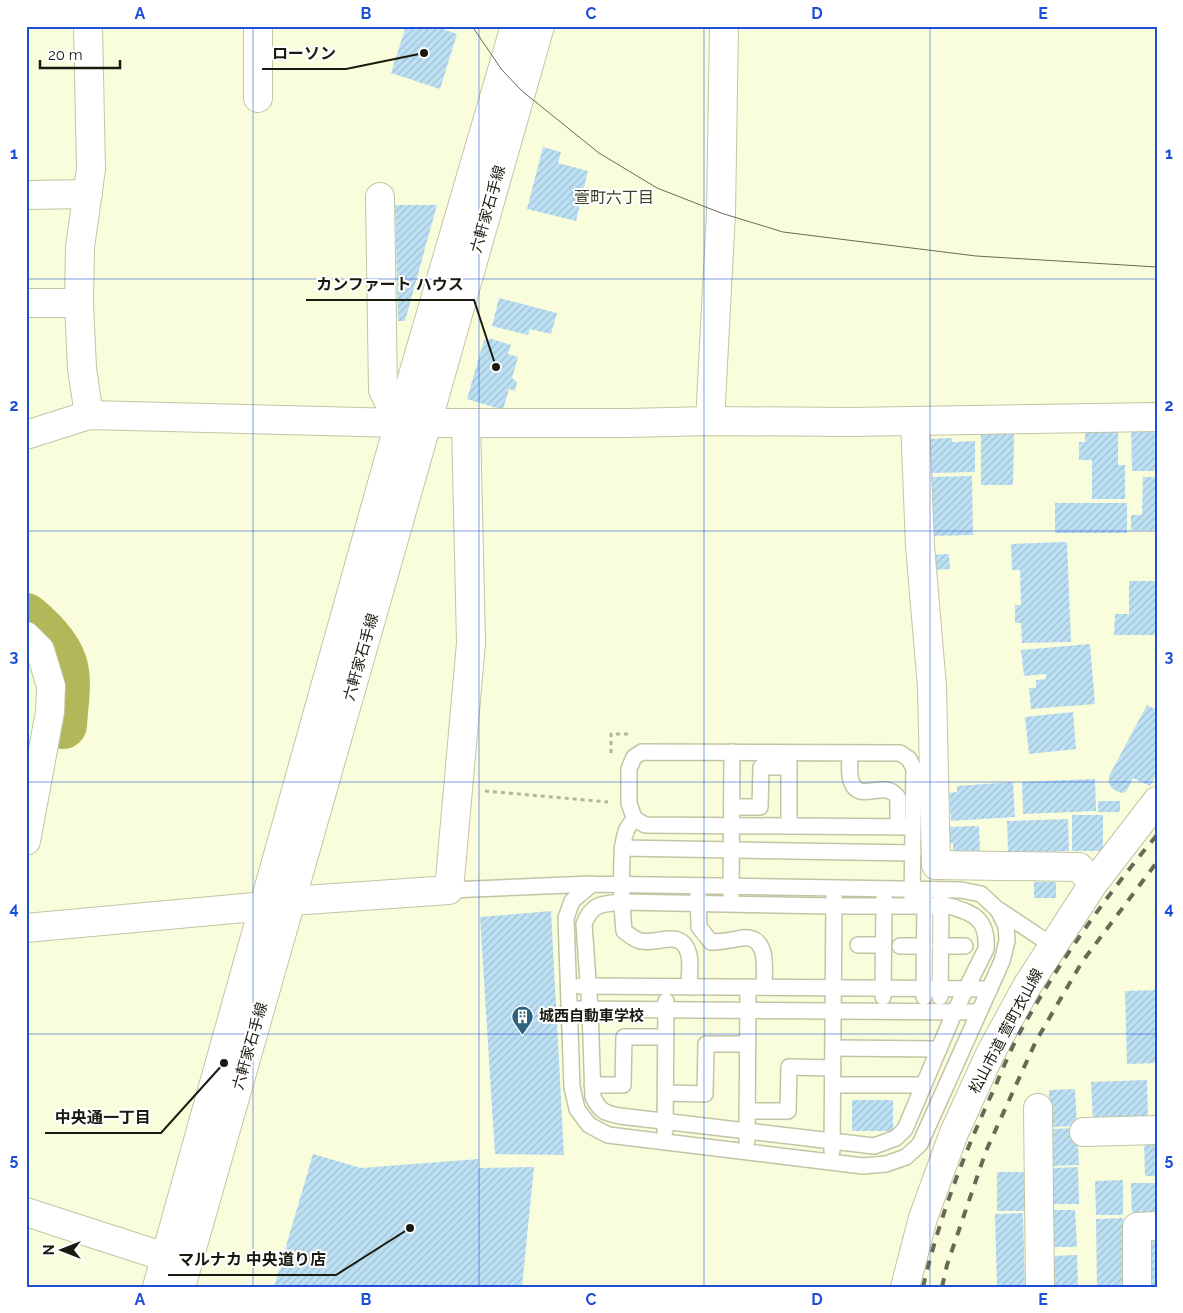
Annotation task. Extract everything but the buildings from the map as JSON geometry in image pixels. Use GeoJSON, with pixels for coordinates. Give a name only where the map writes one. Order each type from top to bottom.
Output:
{"type":"FeatureCollection","features":[{"type":"Feature","properties":{"kind":"street"},"geometry":{"type":"LineString","coordinates":[[88,26],[91,169],[80,248],[79,303],[82,369],[88,415]]}},
{"type":"Feature","properties":{"kind":"street"},"geometry":{"type":"LineString","coordinates":[[258,26],[258,98]]}},
{"type":"Feature","properties":{"kind":"street","name":"六軒家石手線"},"geometry":{"type":"LineString","coordinates":[[178,1269],[265,906],[400,423],[515,26]]}},
{"type":"Feature","properties":{"kind":"street","name":"六軒家石手線"},"geometry":{"type":"LineString","coordinates":[[156,1287],[178,1269],[291,901],[429,422],[540,26]]}},
{"type":"Feature","properties":{"kind":"street"},"geometry":{"type":"LineString","coordinates":[[710,420],[721,214],[724,26]]}},
{"type":"Feature","properties":{"kind":"street"},"geometry":{"type":"LineString","coordinates":[[26,195],[88,194]]}},
{"type":"Feature","properties":{"kind":"street"},"geometry":{"type":"LineString","coordinates":[[380,196],[383,390],[400,423]]}},
{"type":"Feature","properties":{"kind":"street"},"geometry":{"type":"LineString","coordinates":[[26,303],[79,303]]}},
{"type":"Feature","properties":{"kind":"street"},"geometry":{"type":"LineString","coordinates":[[26,435],[88,415],[400,423],[627,423],[710,420],[850,422],[1157,417]]}},
{"type":"Feature","properties":{"kind":"street"},"geometry":{"type":"LineString","coordinates":[[915,421],[920,546],[932,687],[936,865],[1078,867],[1093,884]]}},
{"type":"Feature","properties":{"kind":"street"},"geometry":{"type":"LineString","coordinates":[[26,928],[265,906],[291,901],[450,890],[471,643],[466,423]]}},
{"type":"Feature","properties":{"kind":"street"},"geometry":{"type":"LineString","coordinates":[[26,636],[40,650],[51,686],[50,712],[35,744],[26,841]]}},
{"type":"Feature","properties":{"kind":"street","name":"松山市道 萱町衣山線"},"geometry":{"type":"LineString","coordinates":[[905,1287],[923,1218],[954,1133],[990,1054],[1027,986],[1093,884],[1157,801]]}},
{"type":"Feature","properties":{"kind":"street"},"geometry":{"type":"LineString","coordinates":[[1038,1108],[1040,1287]]}},
{"type":"Feature","properties":{"kind":"street"},"geometry":{"type":"LineString","coordinates":[[1084,1132],[1157,1130]]}},
{"type":"Feature","properties":{"kind":"street"},"geometry":{"type":"LineString","coordinates":[[26,1212],[178,1269]]}},
{"type":"Feature","properties":{"kind":"street"},"geometry":{"type":"LineString","coordinates":[[1137,1287],[1137,1227],[1157,1226]]}},
{"type":"Feature","properties":{"kind":"lane"},"geometry":{"type":"LineString","coordinates":[[789,760],[732,752],[642,752],[634,757],[629,769],[629,803],[634,818],[644,825],[906,827]]}},
{"type":"Feature","properties":{"kind":"lane"},"geometry":{"type":"LineString","coordinates":[[731,904],[732,752]]}},
{"type":"Feature","properties":{"kind":"lane"},"geometry":{"type":"LineString","coordinates":[[850,753],[850,777],[856,788],[862,792],[870,793],[886,790],[893,792],[898,798],[913,853],[919,889],[918,906],[924,946],[924,1011]]}},
{"type":"Feature","properties":{"kind":"lane"},"geometry":{"type":"LineString","coordinates":[[732,807],[760,807],[761,767],[789,760],[850,753],[900,754],[909,759],[914,769],[906,827]]}},
{"type":"Feature","properties":{"kind":"lane"},"geometry":{"type":"LineString","coordinates":[[789,760],[789,826]]}},
{"type":"Feature","properties":{"kind":"lane"},"geometry":{"type":"LineString","coordinates":[[634,818],[626,832],[622,848],[624,931],[641,941],[668,938],[677,940],[686,946],[689,956],[689,987]]}},
{"type":"Feature","properties":{"kind":"lane"},"geometry":{"type":"LineString","coordinates":[[622,848],[913,853]]}},
{"type":"Feature","properties":{"kind":"lane"},"geometry":{"type":"LineString","coordinates":[[592,884],[572,901],[566,918],[572,1087],[577,1109],[589,1126],[608,1135],[863,1166],[886,1164],[906,1157],[920,1144],[1002,961],[1007,941],[1006,926],[998,910]]}},
{"type":"Feature","properties":{"kind":"lane"},"geometry":{"type":"LineString","coordinates":[[450,890],[592,884],[961,890],[981,894],[998,910],[1053,946]]}},
{"type":"Feature","properties":{"kind":"lane"},"geometry":{"type":"LineString","coordinates":[[698,885],[699,927],[711,942],[744,938],[754,940],[764,953],[764,987]]}},
{"type":"Feature","properties":{"kind":"lane"},"geometry":{"type":"LineString","coordinates":[[832,1162],[834,888]]}},
{"type":"Feature","properties":{"kind":"lane"},"geometry":{"type":"LineString","coordinates":[[883,1011],[884,888]]}},
{"type":"Feature","properties":{"kind":"lane"},"geometry":{"type":"LineString","coordinates":[[940,889],[940,989],[947,1011]]}},
{"type":"Feature","properties":{"kind":"lane"},"geometry":{"type":"LineString","coordinates":[[622,902],[698,904],[949,906],[978,918],[985,928],[986,949],[966,989],[947,1011],[939,1049],[905,1129],[896,1138],[874,1146],[606,1114],[598,1107],[593,1097],[592,1085],[589,986],[584,924],[588,913],[599,904],[622,902]]}},
{"type":"Feature","properties":{"kind":"lane"},"geometry":{"type":"LineString","coordinates":[[858,945],[883,945]]}},
{"type":"Feature","properties":{"kind":"lane"},"geometry":{"type":"LineString","coordinates":[[900,946],[924,946]]}},
{"type":"Feature","properties":{"kind":"lane"},"geometry":{"type":"LineString","coordinates":[[940,946],[965,946]]}},
{"type":"Feature","properties":{"kind":"lane"},"geometry":{"type":"LineString","coordinates":[[568,986],[990,989]]}},
{"type":"Feature","properties":{"kind":"lane"},"geometry":{"type":"LineString","coordinates":[[665,1142],[666,987]]}},
{"type":"Feature","properties":{"kind":"lane"},"geometry":{"type":"LineString","coordinates":[[747,1152],[748,987]]}},
{"type":"Feature","properties":{"kind":"lane"},"geometry":{"type":"LineString","coordinates":[[569,1009],[979,1012]]}},
{"type":"Feature","properties":{"kind":"lane"},"geometry":{"type":"LineString","coordinates":[[592,1085],[623,1085],[624,1037],[666,1037]]}},
{"type":"Feature","properties":{"kind":"lane"},"geometry":{"type":"LineString","coordinates":[[666,1093],[705,1094],[706,1044],[748,1044]]}},
{"type":"Feature","properties":{"kind":"lane"},"geometry":{"type":"LineString","coordinates":[[833,1048],[939,1049]]}},
{"type":"Feature","properties":{"kind":"lane"},"geometry":{"type":"LineString","coordinates":[[747,1111],[788,1112],[789,1067],[833,1068]]}},
{"type":"Feature","properties":{"kind":"lane"},"geometry":{"type":"LineString","coordinates":[[833,1084],[924,1085]]}},
{"type":"Feature","properties":{"kind":"waterway"},"geometry":{"type":"LineString","coordinates":[[26,617],[52,644],[63,663],[66,686],[63,725]]}},
{"type":"Feature","properties":{"kind":"tram line"},"geometry":{"type":"LineString","coordinates":[[472,26],[502,70],[522,91],[599,153],[657,188],[721,213],[783,232],[976,256],[1157,267]]}},
{"type":"Feature","properties":{"kind":"railway"},"geometry":{"type":"LineString","coordinates":[[923,1287],[929,1261],[954,1185],[973,1136],[1020,1032],[1084,930],[1157,835]]}},
{"type":"Feature","properties":{"kind":"railway"},"geometry":{"type":"LineString","coordinates":[[942,1287],[947,1265],[986,1151],[1036,1041],[1082,962],[1157,862]]}},
{"type":"Feature","properties":{"kind":"place","name":"ローソン"},"geometry":{"type":"Point","coordinates":[424,53]}},
{"type":"Feature","properties":{"kind":"place","name":"カンファート ハウス"},"geometry":{"type":"Point","coordinates":[496,367]}},
{"type":"Feature","properties":{"kind":"place","name":"城西自動車学校"},"geometry":{"type":"Point","coordinates":[523,1035]}},
{"type":"Feature","properties":{"kind":"place","name":"中央通一丁目"},"geometry":{"type":"Point","coordinates":[224,1063]}},
{"type":"Feature","properties":{"kind":"place","name":"マルナカ 中央道り店"},"geometry":{"type":"Point","coordinates":[410,1228]}},
{"type":"Feature","properties":{"kind":"district","name":"萱町六丁目"},"geometry":{"type":"Point","coordinates":[614,197]}}]}
